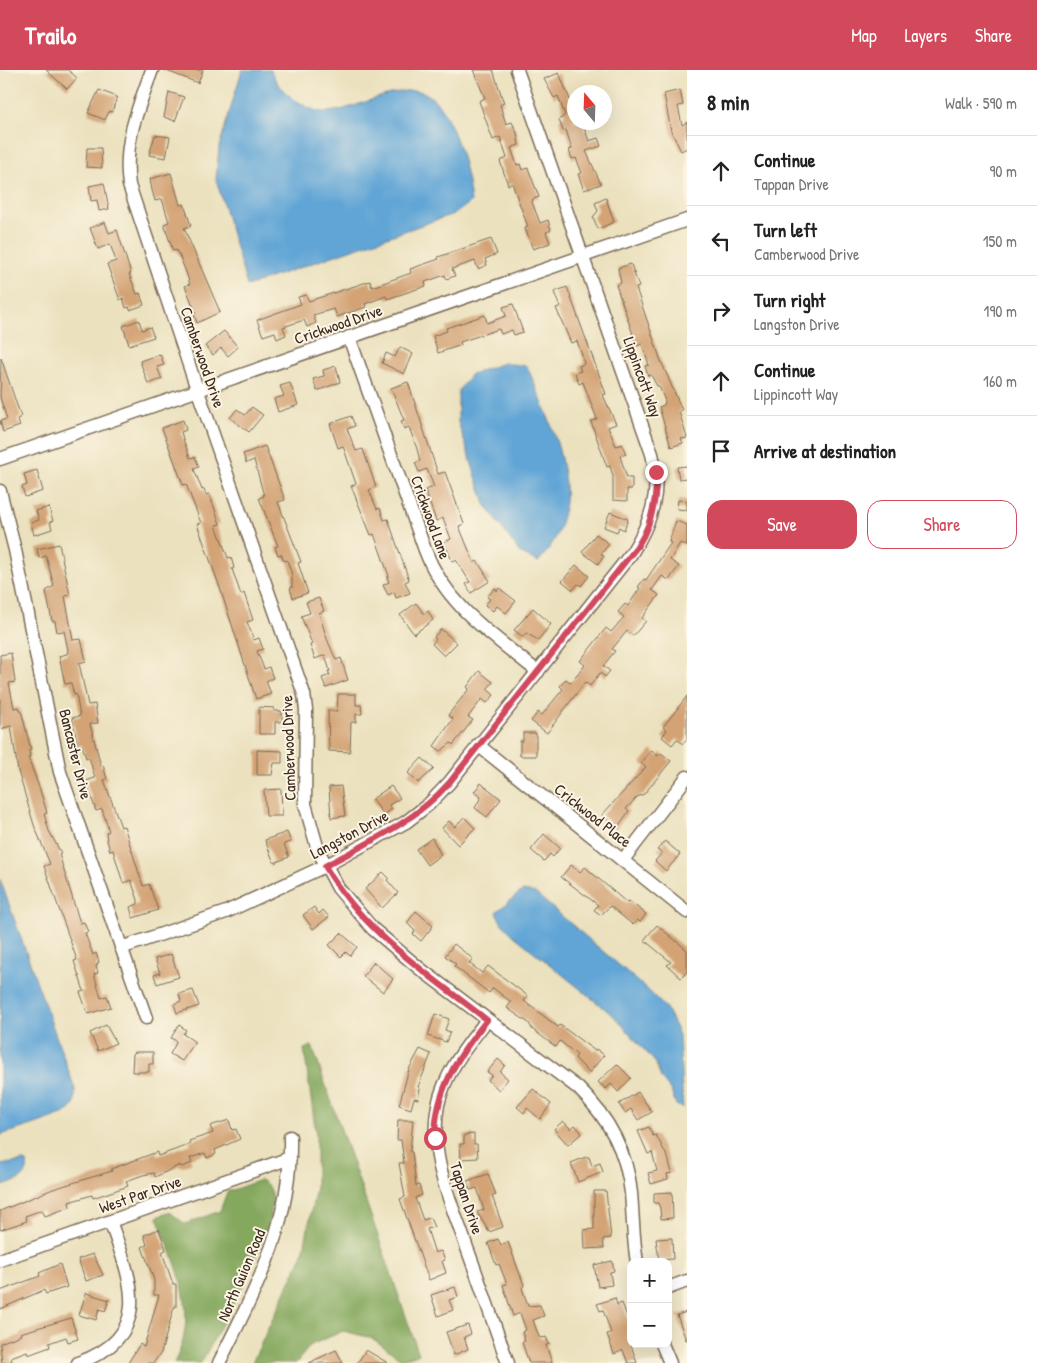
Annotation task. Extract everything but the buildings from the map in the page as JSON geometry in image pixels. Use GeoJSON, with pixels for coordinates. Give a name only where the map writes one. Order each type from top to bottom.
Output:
{"type":"FeatureCollection","features":[{"type":"Feature","properties":{"kind":"street","name":"Lippincott Way"},"geometry":{"type":"LineString","coordinates":[[517,70],[650,445],[656,472],[656,491],[649,522],[637,547],[538,672]]}},
{"type":"Feature","properties":{"kind":"street","name":"Camberwood Drive"},"geometry":{"type":"LineString","coordinates":[[150,71],[130,133],[127,162],[129,185],[198,391],[304,694],[306,710],[305,804],[325,866],[344,896],[373,929],[487,1020],[578,1088],[608,1125],[621,1150],[628,1173],[637,1258]]}},
{"type":"Feature","properties":{"kind":"street","name":"Crickwood Drive"},"geometry":{"type":"LineString","coordinates":[[0,459],[687,220]]}},
{"type":"Feature","properties":{"kind":"street","name":"Crickwood Lane"},"geometry":{"type":"LineString","coordinates":[[349,337],[425,550],[437,576],[456,604],[538,672]]}},
{"type":"Feature","properties":{"kind":"street","name":"Bancaster Drive"},"geometry":{"type":"LineString","coordinates":[[0,491],[15,550],[60,772],[146,1018]]}},
{"type":"Feature","properties":{"kind":"street","name":"Langston Drive"},"geometry":{"type":"LineString","coordinates":[[121,948],[226,912],[325,866],[398,827],[422,810],[446,786],[538,672]]}},
{"type":"Feature","properties":{"kind":"street","name":"Crickwood Place"},"geometry":{"type":"LineString","coordinates":[[478,745],[687,912]]}},
{"type":"Feature","properties":{"kind":"street"},"geometry":{"type":"LineString","coordinates":[[623,860],[687,777]]}},
{"type":"Feature","properties":{"kind":"street","name":"Tappan Drive"},"geometry":{"type":"LineString","coordinates":[[487,1020],[458,1059],[445,1084],[436,1115],[435,1138],[443,1180],[508,1363]]}},
{"type":"Feature","properties":{"kind":"street","name":"North Guion Road"},"geometry":{"type":"LineString","coordinates":[[219,1363],[270,1259],[285,1204],[290,1158],[290,1137]]}},
{"type":"Feature","properties":{"kind":"street","name":"West Par Drive"},"geometry":{"type":"LineString","coordinates":[[0,1260],[290,1158]]}},
{"type":"Feature","properties":{"kind":"street"},"geometry":{"type":"LineString","coordinates":[[78,1363],[97,1356],[115,1341],[126,1323],[131,1308],[131,1280],[110,1221]]}},
{"type":"Feature","properties":{"kind":"street"},"geometry":{"type":"LineString","coordinates":[[672,1287],[687,1281]]}},
{"type":"Feature","properties":{"kind":"street"},"geometry":{"type":"LineString","coordinates":[[664,1348],[670,1363]]}},
{"type":"Feature","properties":{"kind":"green space"},"geometry":{"type":"Polygon","coordinates":[[[312,1046],[419,1354],[401,1359],[372,1338],[343,1331],[311,1345],[296,1363],[252,1363],[303,1254],[316,1187],[316,1134],[304,1049],[312,1046]]]}},
{"type":"Feature","properties":{"kind":"green space"},"geometry":{"type":"Polygon","coordinates":[[[260,1180],[268,1185],[271,1191],[271,1210],[266,1230],[246,1279],[201,1363],[174,1363],[182,1344],[185,1325],[183,1289],[157,1217],[170,1212],[185,1224],[220,1211],[227,1192],[260,1180]]]}},
{"type":"Feature","properties":{"kind":"water"},"geometry":{"type":"Polygon","coordinates":[[[242,70],[271,70],[278,84],[288,95],[307,107],[321,112],[336,111],[402,91],[425,93],[444,112],[451,126],[463,158],[471,202],[456,213],[247,286],[216,179],[219,147],[242,70]]]}},
{"type":"Feature","properties":{"kind":"water"},"geometry":{"type":"Polygon","coordinates":[[[504,363],[527,366],[547,414],[562,466],[565,491],[563,516],[554,540],[538,562],[520,553],[485,504],[458,422],[458,391],[471,374],[504,363]]]}},
{"type":"Feature","properties":{"kind":"water"},"geometry":{"type":"Polygon","coordinates":[[[0,879],[75,1089],[75,1100],[71,1109],[67,1112],[0,1135],[0,879]]]}},
{"type":"Feature","properties":{"kind":"water"},"geometry":{"type":"Polygon","coordinates":[[[522,891],[535,893],[647,989],[666,1008],[679,1035],[683,1108],[676,1105],[671,1091],[661,1078],[655,1062],[615,1017],[513,935],[502,924],[496,912],[522,891]]]}},
{"type":"Feature","properties":{"kind":"water"},"geometry":{"type":"Polygon","coordinates":[[[27,1162],[28,1168],[24,1176],[0,1187],[0,1165],[27,1162]]]}},
{"type":"Feature","properties":{"kind":"route"},"geometry":{"type":"LineString","coordinates":[[435,1138],[436,1115],[445,1084],[458,1059],[487,1020],[373,929],[344,896],[325,866],[406,822],[429,804],[449,783],[637,547],[648,527],[653,509],[656,491],[656,472]]}}]}
